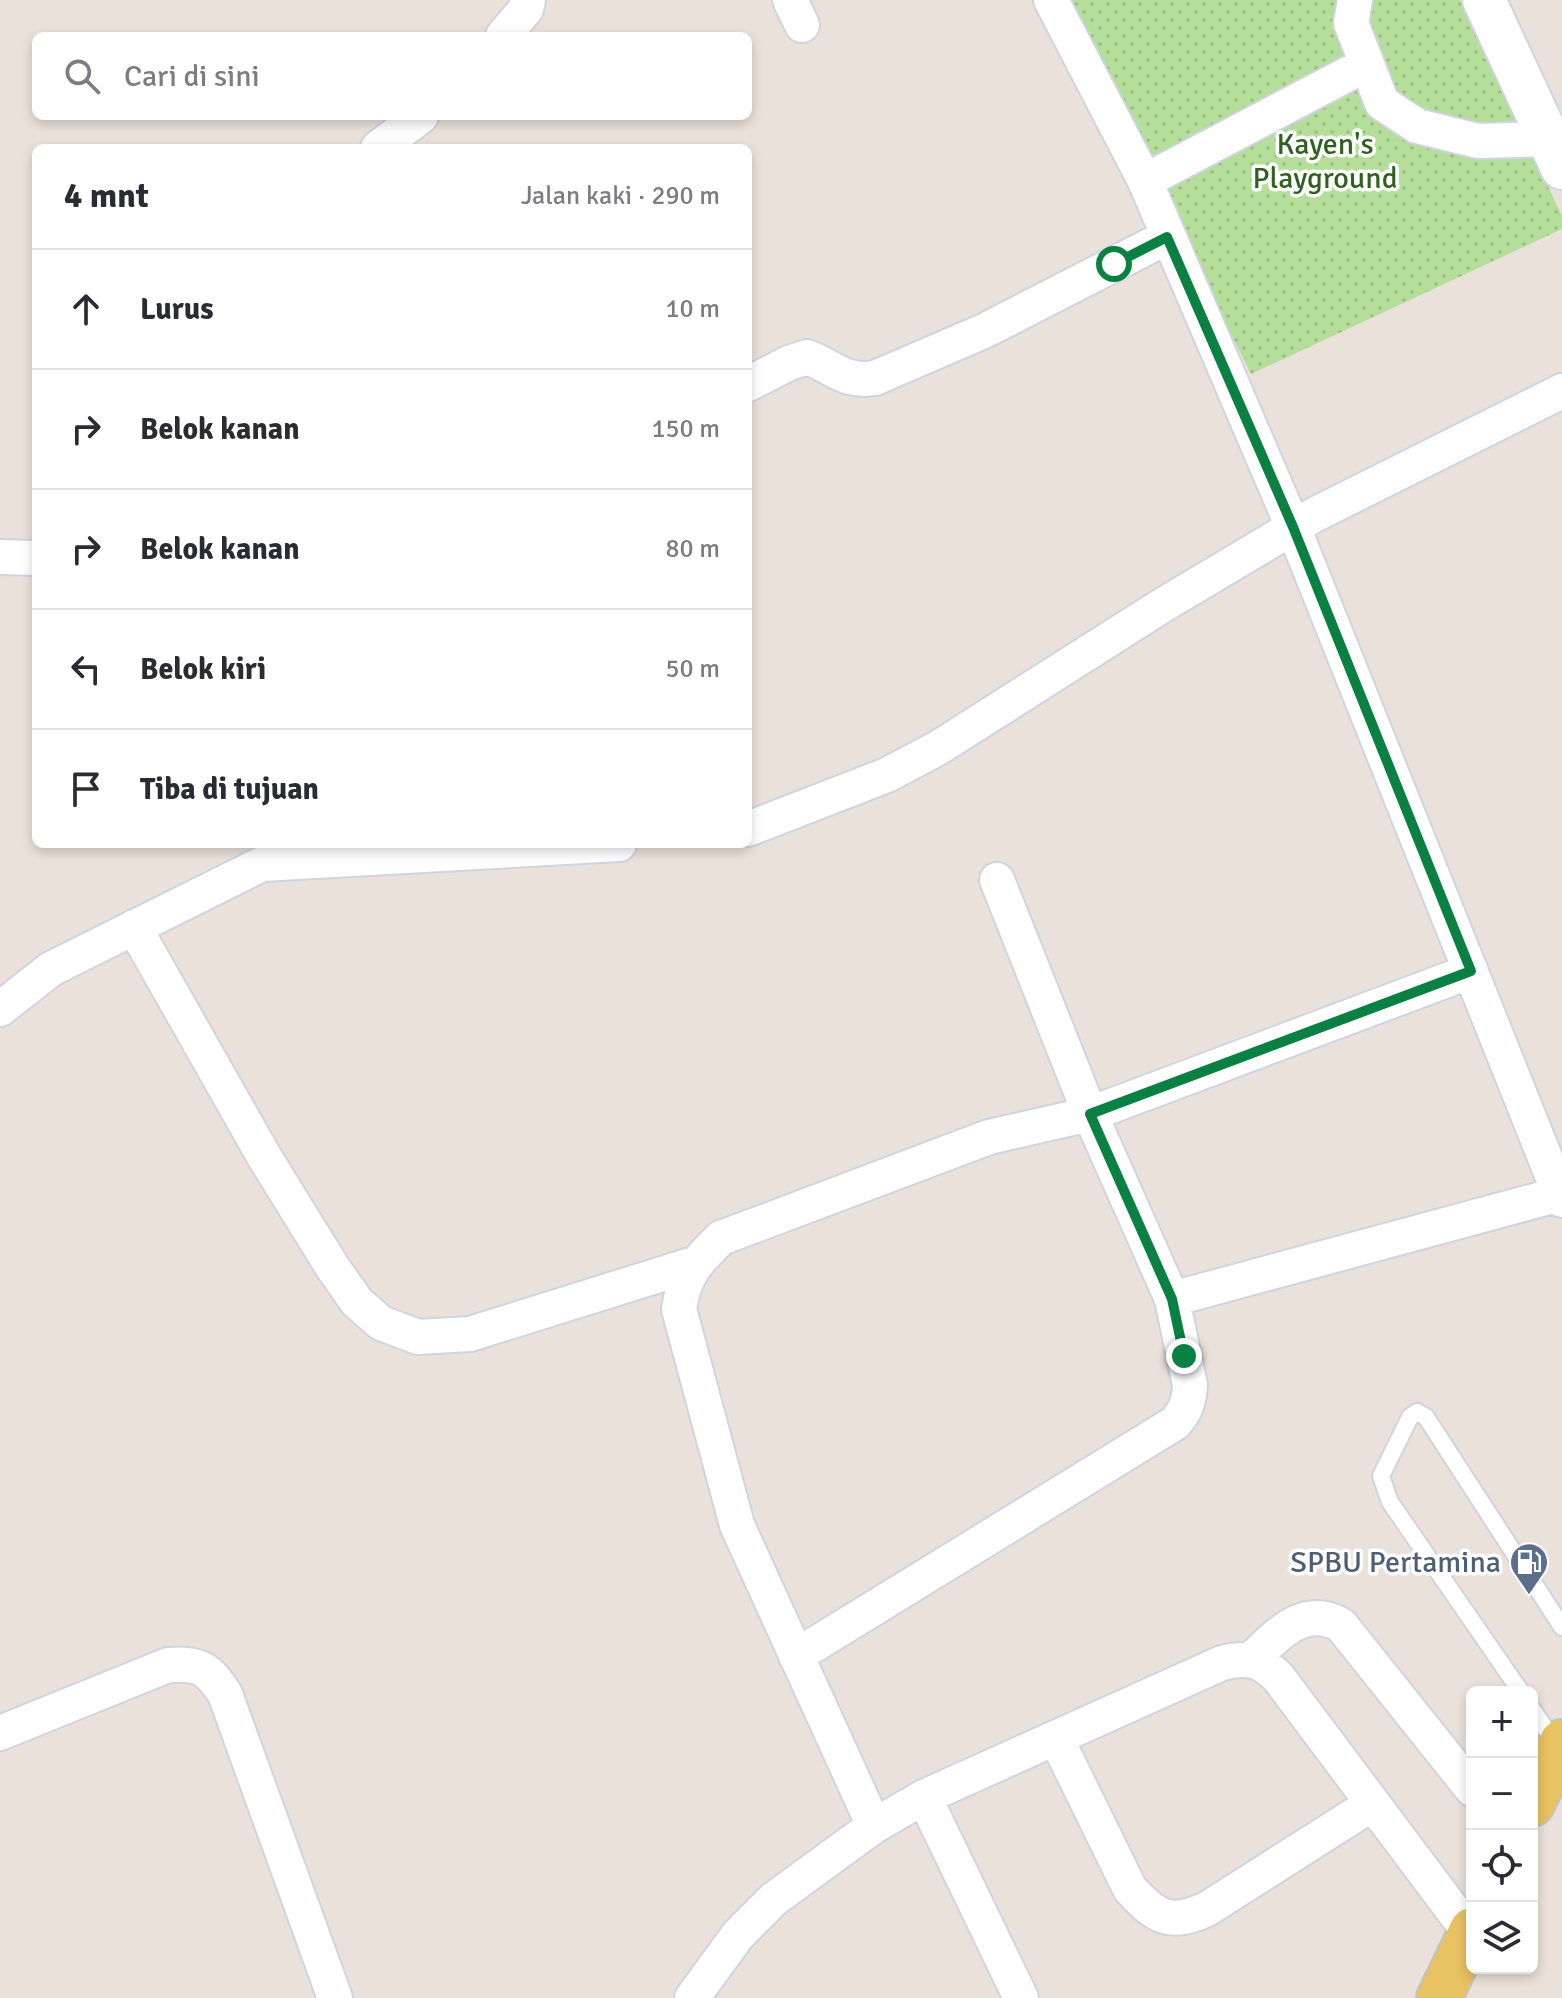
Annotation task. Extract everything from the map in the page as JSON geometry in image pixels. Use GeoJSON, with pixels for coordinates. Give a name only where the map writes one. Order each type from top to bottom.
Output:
{"type":"FeatureCollection","features":[{"type":"Feature","properties":{"kind":"main road"},"geometry":{"type":"LineString","coordinates":[[1538,1791],[1560,1745]]}},
{"type":"Feature","properties":{"kind":"main road"},"geometry":{"type":"LineString","coordinates":[[1439,1998],[1466,1942]]}},
{"type":"Feature","properties":{"kind":"street"},"geometry":{"type":"LineString","coordinates":[[506,32],[526,9],[528,0]]}},
{"type":"Feature","properties":{"kind":"street"},"geometry":{"type":"LineString","coordinates":[[1051,0],[1145,181],[1293,527],[1561,1197],[1172,1299]]}},
{"type":"Feature","properties":{"kind":"street"},"geometry":{"type":"LineString","coordinates":[[1355,0],[1351,23],[1382,103],[1417,126],[1478,141],[1554,137],[1484,0]]}},
{"type":"Feature","properties":{"kind":"street"},"geometry":{"type":"LineString","coordinates":[[1145,181],[1365,65]]}},
{"type":"Feature","properties":{"kind":"street"},"geometry":{"type":"LineString","coordinates":[[383,144],[416,120]]}},
{"type":"Feature","properties":{"kind":"street"},"geometry":{"type":"LineString","coordinates":[[752,382],[807,357],[846,378],[875,378],[984,331],[1167,237]]}},
{"type":"Feature","properties":{"kind":"street"},"geometry":{"type":"LineString","coordinates":[[752,827],[887,775],[938,748],[1163,605],[1293,527],[1562,391]]}},
{"type":"Feature","properties":{"kind":"street"},"geometry":{"type":"LineString","coordinates":[[0,557],[32,558]]}},
{"type":"Feature","properties":{"kind":"street"},"geometry":{"type":"LineString","coordinates":[[0,1009],[51,969],[134,927],[261,854],[476,848]]}},
{"type":"Feature","properties":{"kind":"street"},"geometry":{"type":"LineString","coordinates":[[796,1656],[1175,1423],[1185,1412],[1189,1399],[1190,1385],[1172,1299],[1090,1114],[997,880]]}},
{"type":"Feature","properties":{"kind":"street"},"geometry":{"type":"LineString","coordinates":[[134,927],[303,1219],[357,1302],[381,1323],[418,1337],[470,1334],[694,1264]]}},
{"type":"Feature","properties":{"kind":"street"},"geometry":{"type":"LineString","coordinates":[[874,1826],[737,1525],[679,1309],[682,1288],[694,1264],[721,1238],[989,1137],[1090,1114],[1471,971]]}},
{"type":"Feature","properties":{"kind":"street"},"geometry":{"type":"LineString","coordinates":[[1252,1659],[1300,1619],[1320,1617],[1341,1625],[1466,1781]]}},
{"type":"Feature","properties":{"kind":"street"},"geometry":{"type":"LineString","coordinates":[[692,1998],[738,1935],[774,1899],[874,1826],[924,1797],[1222,1663],[1252,1659],[1267,1666],[1278,1677],[1466,1926]]}},
{"type":"Feature","properties":{"kind":"street"},"geometry":{"type":"LineString","coordinates":[[0,1733],[168,1665],[203,1667],[225,1694],[335,1998]]}},
{"type":"Feature","properties":{"kind":"street"},"geometry":{"type":"LineString","coordinates":[[1056,1738],[1130,1889],[1147,1908],[1168,1919],[1187,1918],[1207,1909],[1372,1804]]}},
{"type":"Feature","properties":{"kind":"street"},"geometry":{"type":"LineString","coordinates":[[924,1797],[1021,1998]]}},
{"type":"Feature","properties":{"kind":"lane"},"geometry":{"type":"LineString","coordinates":[[1517,1686],[1384,1489],[1381,1476],[1410,1417],[1417,1412],[1426,1417],[1562,1627]]}},
{"type":"Feature","properties":{"kind":"lane"},"geometry":{"type":"LineString","coordinates":[[1538,1717],[1560,1745]]}},
{"type":"Feature","properties":{"kind":"green space","name":"Kayen's Playground"},"geometry":{"type":"Polygon","coordinates":[[[1064,0],[1460,0],[1562,216],[1562,229],[1251,374],[1064,0]]]}},
{"type":"Feature","properties":{"kind":"place","name":"SPBU Pertamina"},"geometry":{"type":"Point","coordinates":[1529,1596]}},
{"type":"Feature","properties":{"kind":"route"},"geometry":{"type":"LineString","coordinates":[[1114,264],[1167,237],[1293,527],[1471,971],[1090,1114],[1172,1299],[1184,1356]]}}]}
